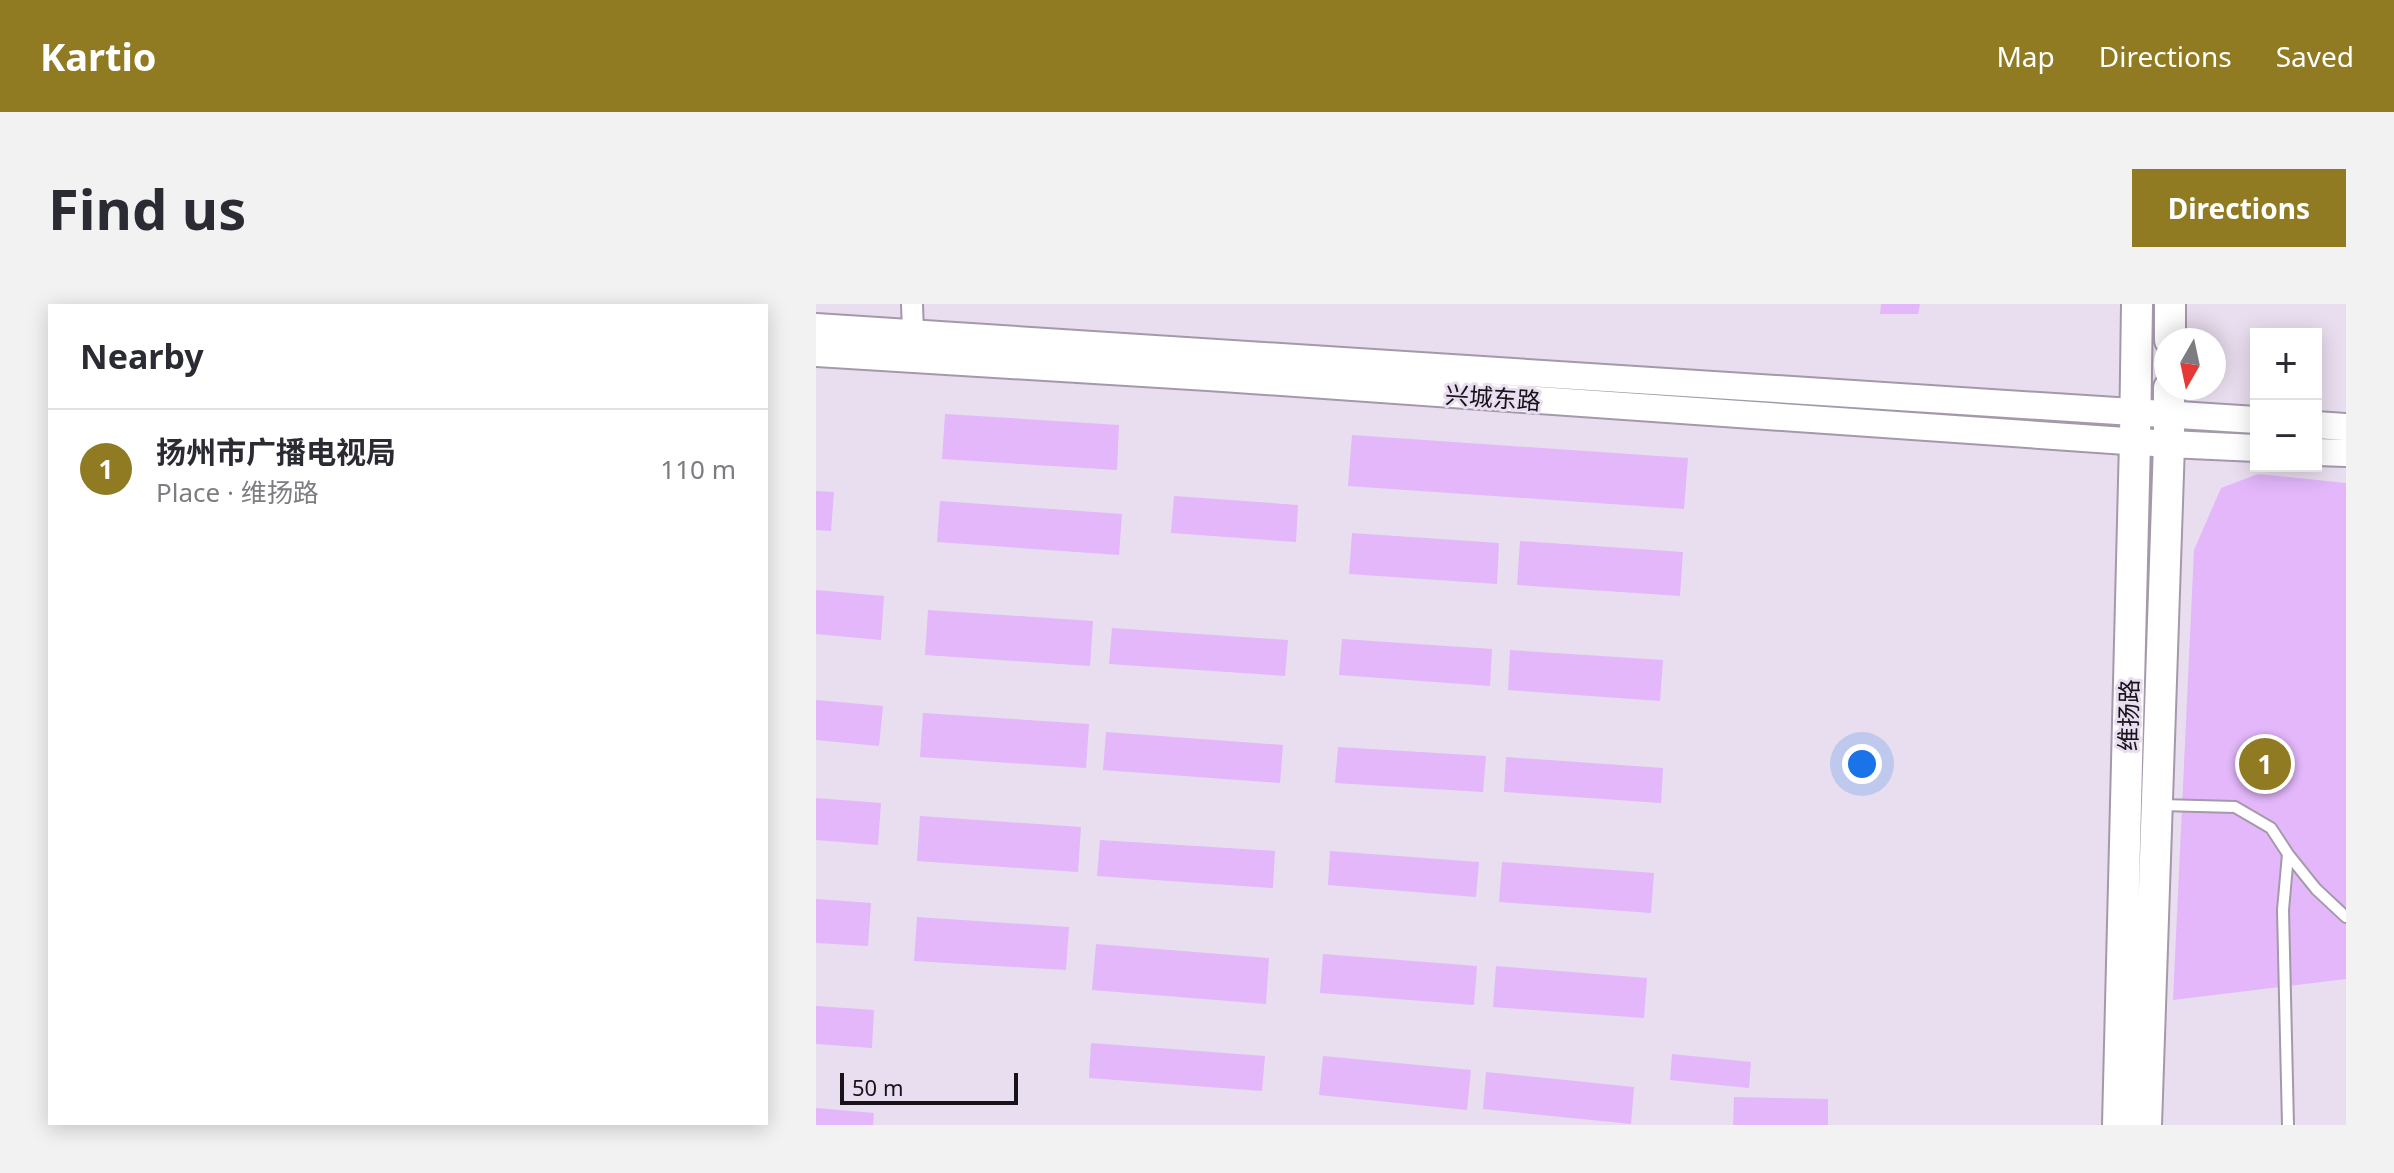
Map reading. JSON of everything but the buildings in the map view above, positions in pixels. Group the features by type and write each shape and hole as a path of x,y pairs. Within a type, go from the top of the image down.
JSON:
{"main road":[{"name":"维扬路","path":"2118,1125 2137,304"},
{"path":"2170,304 2170,328"},
{"name":"维扬路","path":"2146,1125 2169,400"}],"street":[{"path":"912,304 913,334"},
{"name":"兴城东路","path":"816,327 2135,411 2169,400 2250,419"},
{"name":"兴城东路","path":"816,353 2250,448"},
{"path":"2322,425 2346,427"},
{"path":"2322,452 2346,453"}],"lane":[{"path":"2157,805 2235,807 2271,828 2316,889 2346,917"},
{"path":"2288,854 2283,910 2288,1125"}],"place":[{"name":"扬州市广播电视局","path":"2265,764"}]}
